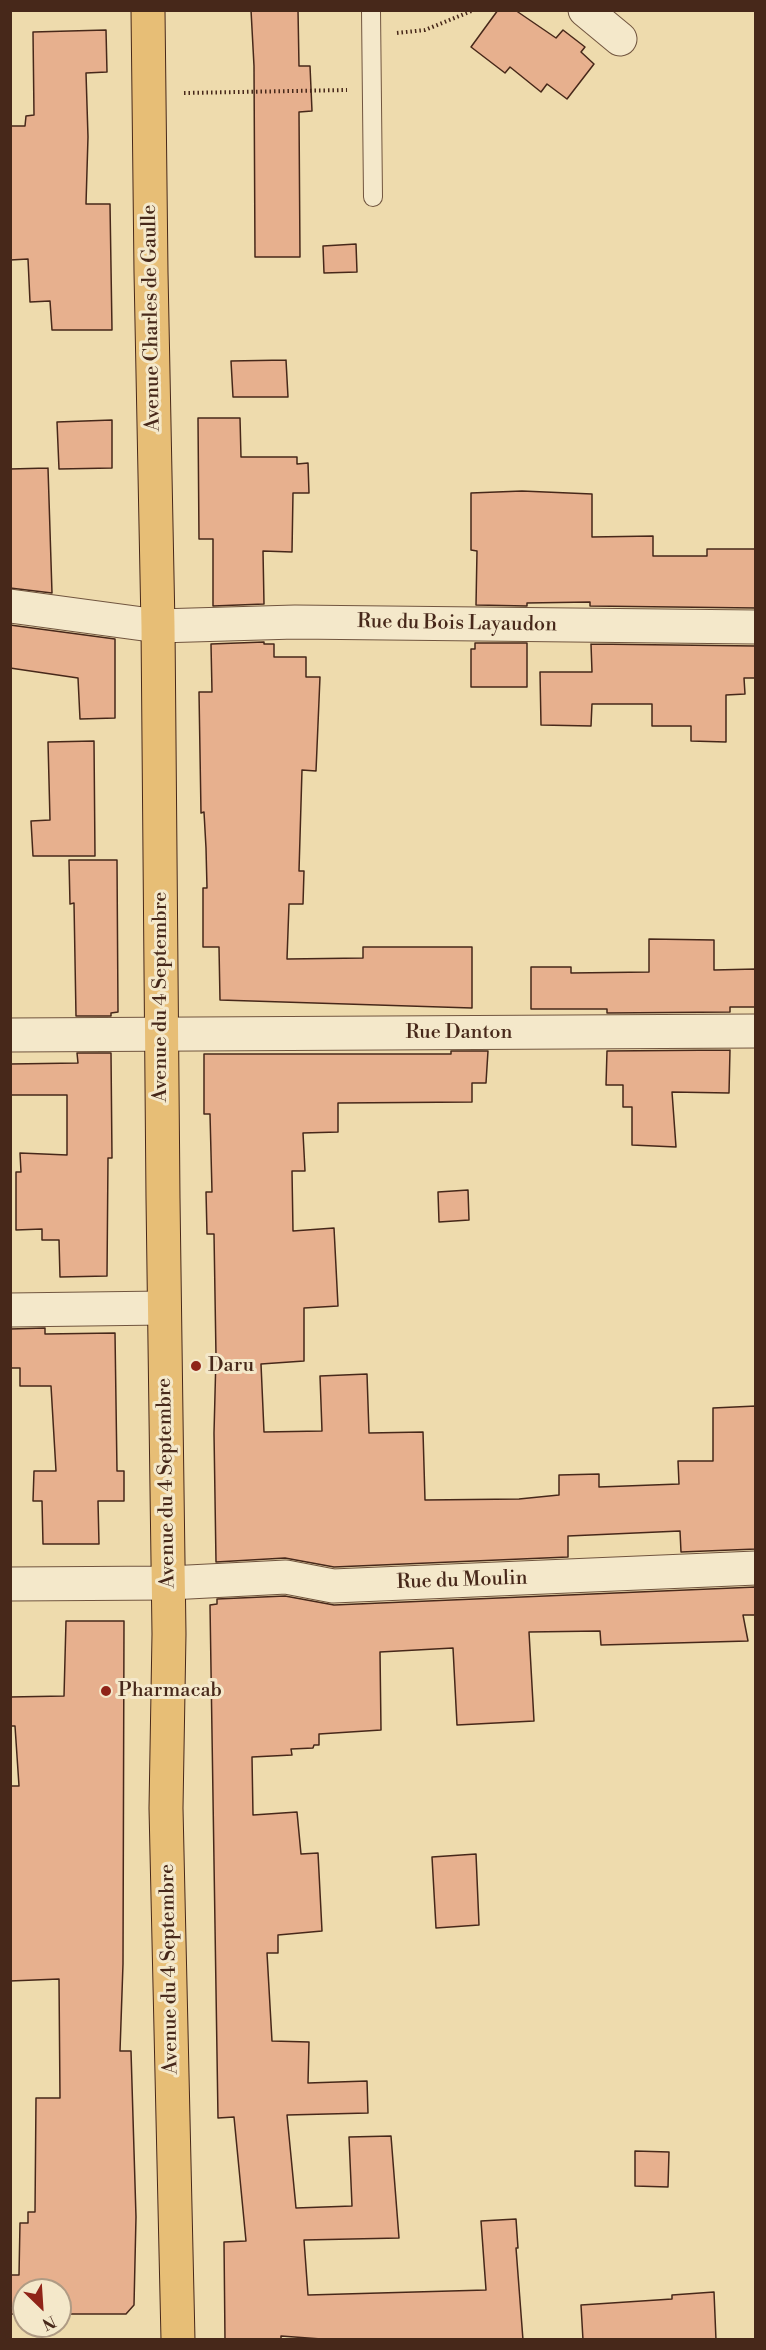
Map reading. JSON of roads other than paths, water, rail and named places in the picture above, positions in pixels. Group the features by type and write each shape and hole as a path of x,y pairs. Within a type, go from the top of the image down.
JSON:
{"main road":[{"name":"Avenue Charles de Gaulle","path":"148,10 158,626"},
{"name":"Avenue du 4 Septembre","path":"158,626 164,1308 169,1583 166,1808 178,2340"}],"street":[{"path":"585,10 620,39"},
{"name":"Rue du Bois Layaudon","path":"10,606 158,626 295,622 756,627"},
{"name":"Rue Danton","path":"10,1035 756,1031"},
{"path":"10,1310 164,1308"},
{"name":"Rue du Moulin","path":"10,1584 169,1583 286,1577 333,1586 756,1568"}],"lane":[{"path":"371,10 373,197"}],"place":[{"name":"Daru","path":"196,1366"},
{"name":"Pharmacab","path":"106,1691"}]}
